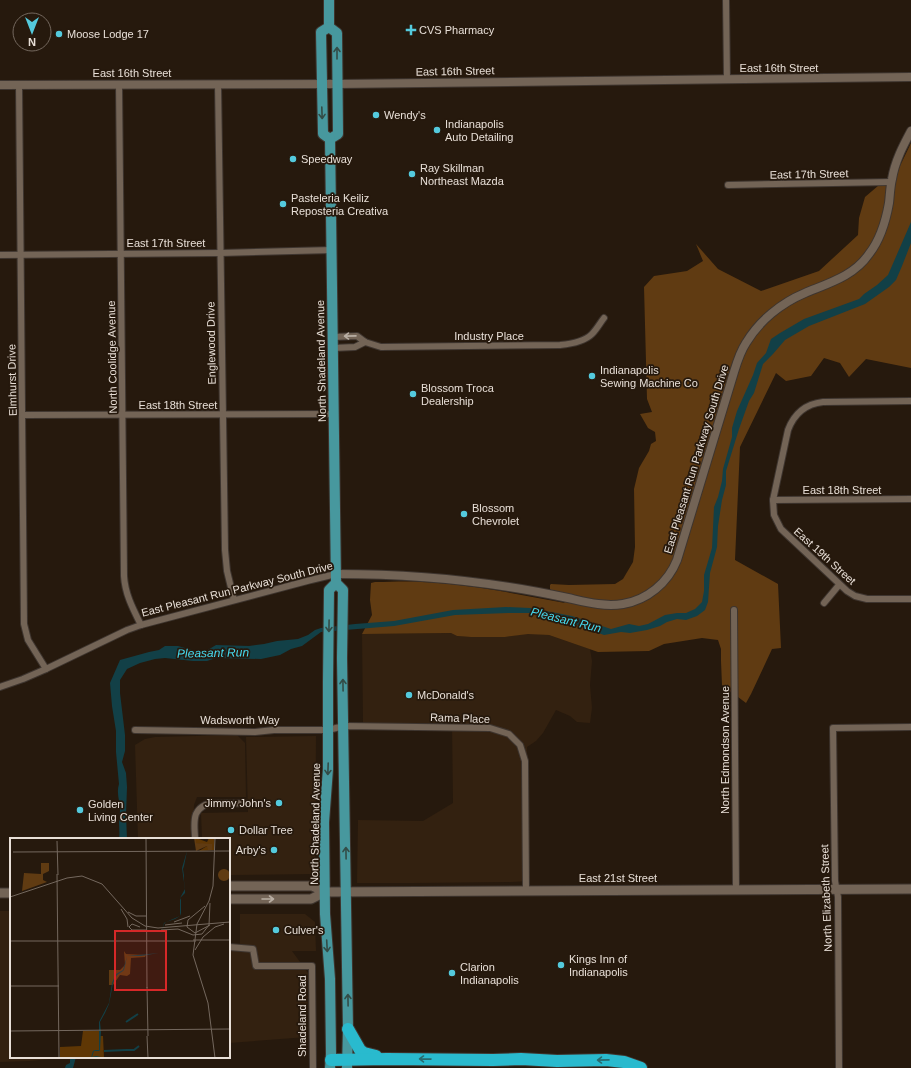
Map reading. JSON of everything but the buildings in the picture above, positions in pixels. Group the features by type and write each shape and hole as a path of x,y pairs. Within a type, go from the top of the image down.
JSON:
{"highway":[{"path":"348,1029 360,1050 364,1053 387,1059"},
{"path":"330,1064 347,1064 387,1059 521,1059 557,1061 609,1060 624,1062 641,1068"}],"main road":[{"name":"North Shadeland Avenue","path":"329,0 329,26 337,33 338,84 338,134 330,139"},
{"name":"North Shadeland Avenue","path":"329,26 321,32 323,134 330,139"},
{"name":"North Shadeland Avenue","path":"330,139 336,579 343,590 348,1029 347,1064"},
{"name":"North Shadeland Avenue","path":"330,1064 330,979 325,914 324,822 328,769 329,590 336,579"},
{"name":"East 21st Street","path":"230,886 312,886 325,892"},
{"name":"East 21st Street","path":"230,899 311,898 325,892 911,888"}],"street":[{"path":"726,0 727,79"},
{"name":"East 16th Street","path":"0,84 338,84 911,77"},
{"name":"Elmhurst Drive","path":"18,84 23,415 24,624 28,640 46,669"},
{"name":"North Coolidge Avenue","path":"119,84 124,579 129,600 141,625"},
{"name":"Englewood Drive","path":"218,84 225,555 226,571 234,600"},
{"name":"East Pleasant Run Parkway South Drive","path":"0,687 46,669 127,630 141,625 320,578 336,579 379,575 457,580 508,586 609,605 623,604 634,601 654,591 666,578 677,560 734,372 746,343 761,322 780,307 804,293 848,274 865,260 875,244 883,226 896,164 911,130"},
{"name":"East 17th Street","path":"728,185 891,182"},
{"name":"East 17th Street","path":"0,255 332,250"},
{"name":"Industry Place","path":"333,337 357,336 365,342 381,347 560,346 569,345 585,339 593,333 604,318"},
{"path":"333,348 355,347 365,342"},
{"path":"773,500 788,430 791,421 802,410 810,405 823,402 911,401"},
{"name":"East 18th Street","path":"23,415 334,414"},
{"name":"East 18th Street","path":"773,500 911,499"},
{"name":"East 19th Street","path":"773,500 774,515 781,529 847,591 864,599 911,599"},
{"path":"824,603 839,585"},
{"name":"North Edmondson Avenue","path":"734,610 736,890"},
{"name":"Wadsworth Way","path":"135,730 255,732 274,730 328,730 344,726"},
{"name":"Rama Place","path":"344,726 490,728 509,734 520,745 525,761 526,891"},
{"name":"North Elizabeth Street","path":"839,1068 838,897 836,889 833,728 911,727"},
{"path":"195,838 194,824 196,814 201,807 214,804 255,804"},
{"name":"Shadeland Road","path":"230,947 253,949 256,966 312,966 313,1068"}],"shaded area":[{"path":"911,143 911,368 866,359 849,377 840,363 824,358 811,376 786,381 776,373 740,447 735,560 778,584 781,648 772,649 746,703 722,685 721,649 718,640 702,638 664,644 649,651 598,652 549,635 528,634 505,637 471,637 457,636 451,633 362,634 372,615 370,600 371,583 375,582 440,583 493,590 565,603 550,589 551,584 615,584 623,579 633,562 635,547 634,489 639,468 649,451 651,444 656,441 655,432 648,428 640,414 652,412 647,399 644,287 654,276 687,271 703,261 696,244 718,269 761,291 819,271 858,235 859,218 865,197 899,168"},
{"path":"451,633 457,636 471,637 505,637 528,633 549,635 590,649 592,661 590,685 592,708 590,723 577,722 570,716 556,710 543,733 536,741 527,747 530,881 357,883 358,820 423,821 453,803 452,723 363,723 362,634"},
{"path":"237,735 245,743 246,797 197,797 194,805 193,838 138,838 135,745 145,739 155,737"},
{"path":"316,736 315,874 230,875 230,838 202,838 201,813 248,812 246,737"},
{"path":"0,911 10,911 10,1058 61,1058 0,1062"},
{"path":"240,914 305,914 315,922 316,951 292,951 308,973 307,1037 230,1043 230,951 240,950"}],"water":[{"name":"Pleasant Run","path":"911,222 911,243 896,280 889,287 865,304 809,326 785,340 763,364 754,393 749,401 739,429 726,471 726,485 718,526 717,547 710,573 708,602 705,610 697,616 686,620 677,619 647,630 604,635 561,619 530,613 455,615 394,626 321,632 302,646 291,649 280,655 261,659 216,658 207,661 193,661 165,658 140,663 127,669 120,680 125,735 125,751 122,762 126,773 127,787 127,838 119,838 120,810 116,731 110,683 120,660 159,650 165,646 178,646 199,652 206,651 216,645 249,646 298,639 321,628 394,621 453,610 506,607 530,608 572,616 611,629 629,624 639,626 648,624 665,615 686,613 695,609 702,602 704,575 712,548 714,507 722,481 723,469 732,437 732,428 737,411 757,363 766,353 771,339 804,319 859,299 888,275"},
{"path":"70,1058 76,1058 73,1068 65,1068 66,1065 70,1063"}],"place":[{"name":"CVS Pharmacy","path":"411,30"},
{"name":"Moose Lodge 17","path":"59,34"},
{"name":"Wendy's","path":"376,115"},
{"name":"Indianapolis Auto Detailing","path":"437,130"},
{"name":"Speedway","path":"293,159"},
{"name":"Ray Skillman Northeast Mazda","path":"412,174"},
{"name":"Pasteleria Keiliz Reposteria Creativa","path":"283,204"},
{"name":"Indianapolis Sewing Machine Co","path":"592,376"},
{"name":"Blossom Troca Dealership","path":"413,394"},
{"name":"Blossom Chevrolet","path":"464,514"},
{"name":"McDonald's","path":"409,695"},
{"name":"Jimmy John's","path":"279,803"},
{"name":"Golden Living Center","path":"80,810"},
{"name":"Dollar Tree","path":"231,830"},
{"name":"Arby's","path":"274,850"},
{"name":"Culver's","path":"276,930"},
{"name":"Kings Inn of Indianapolis","path":"561,965"},
{"name":"Clarion Indianapolis","path":"452,973"}]}
